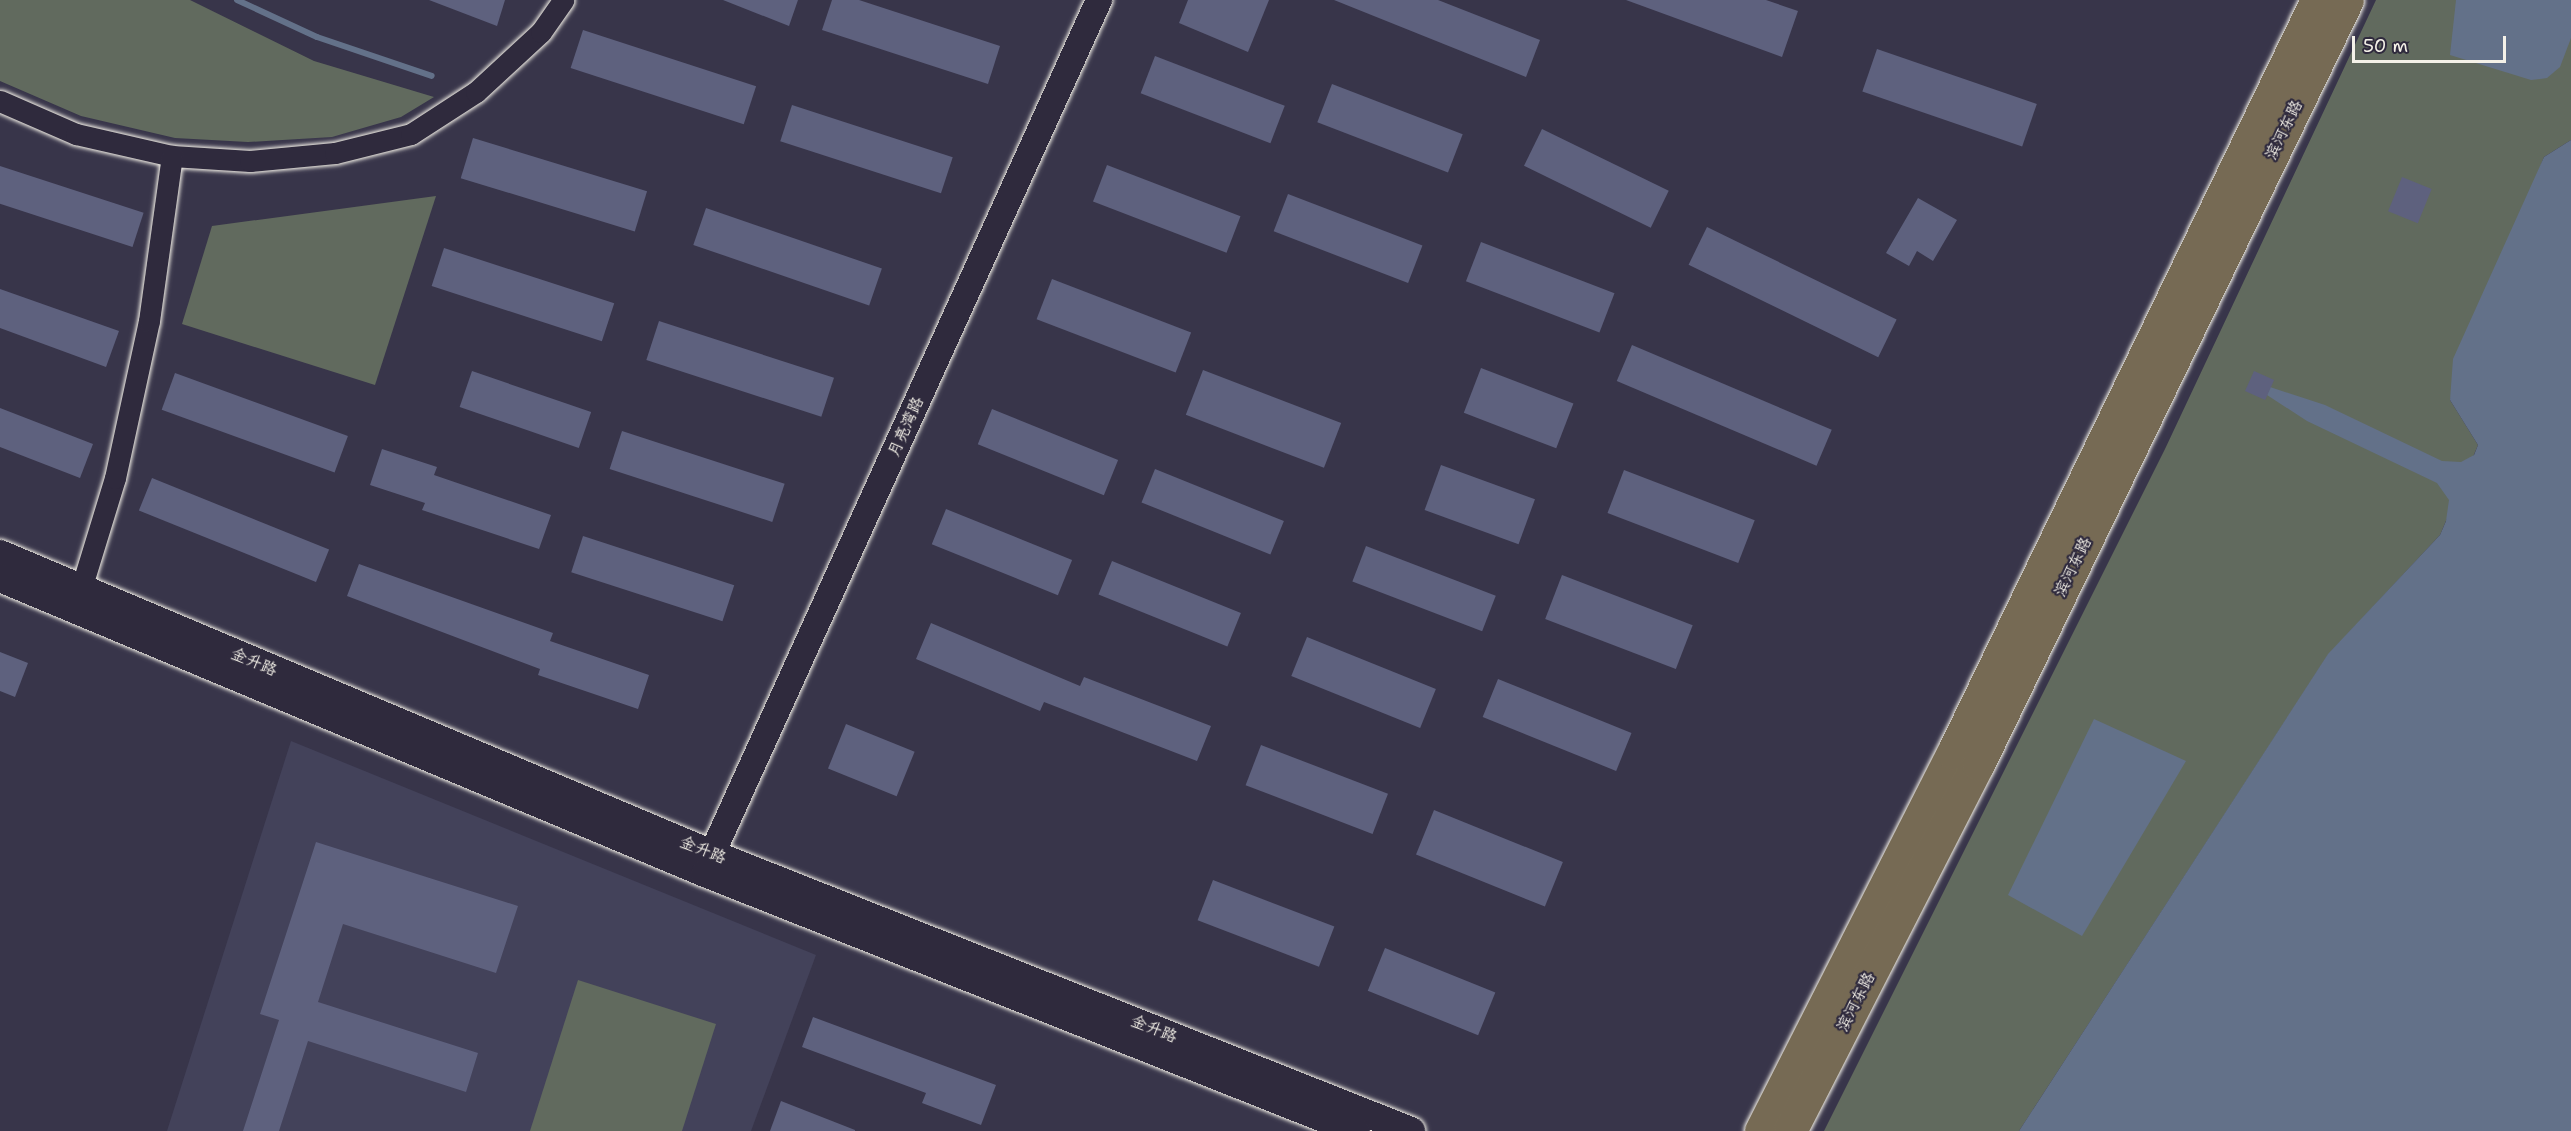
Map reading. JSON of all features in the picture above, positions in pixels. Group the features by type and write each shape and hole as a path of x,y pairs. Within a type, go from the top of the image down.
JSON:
{"main road":[{"name":"滨河东路","path":"1761,1131 1953,753 2317,0"},
{"name":"滨河东路","path":"1790,1131 1983,754 2347,0"},
{"name":"金升路","path":"0,554 712,854 1411,1131"},
{"name":"金升路","path":"0,578 705,873 1356,1131"}],"street":[{"path":"0,100 76,134 172,156 250,161 335,153 411,134 476,92 542,32 563,0"},
{"name":"月亮湾路","path":"712,854 1100,0"},
{"path":"81,589 115,478 149,321 172,156"}],"shaded area":[{"path":"2456,0 2571,0 2571,38 2560,67 2547,78 2531,80 2450,55"},
{"path":"2571,140 2571,1131 2019,1131 2328,654 2440,535 2446,521 2449,500 2437,483 2307,421 2267,395 2270,387 2325,405 2442,461 2461,462 2474,455 2478,445 2450,400 2453,359 2544,157"},
{"path":"2094,719 2186,761 2082,936 2008,895"},
{"path":"291,741 816,955 751,1131 167,1131"}],"green space":[{"path":"0,0 190,0 314,61 434,97 401,117 332,137 248,142 175,138 81,116 0,81"},
{"path":"2376,0 2571,0 2571,140 2544,157 2450,400 2478,445 2440,535 2328,655 2019,1131 1824,1131 2165,449"},
{"path":"436,196 375,385 182,324 212,226"},
{"path":"578,980 716,1024 682,1131 530,1131"}],"building":[{"path":"429,0 505,0 497,26"},
{"path":"723,0 798,0 789,26"},
{"path":"832,0 859,0 1000,46 988,84 822,30"},
{"path":"1188,0 1269,0 1248,52 1179,23"},
{"path":"1334,0 1438,0 1540,40 1526,77"},
{"path":"1626,0 1766,0 1798,11 1782,57"},
{"path":"583,30 756,86 744,124 571,68"},
{"path":"1877,49 2037,104 2022,147 1862,92"},
{"path":"1155,56 1285,106 1270,143 1141,93"},
{"path":"1332,84 1463,134 1448,172 1317,122"},
{"path":"792,105 953,157 941,193 780,141"},
{"path":"1542,129 1669,191 1651,228 1524,166"},
{"path":"473,138 647,191 635,231 461,178"},
{"path":"1107,165 1241,216 1227,253 1093,201"},
{"path":"0,166 144,213 132,247 0,204"},
{"path":"2402,177 2432,189 2418,223 2388,211"},
{"path":"1288,194 1422,246 1408,283 1274,231"},
{"path":"1918,198 1957,220 1933,261 1917,251 1909,266 1886,253"},
{"path":"706,208 882,269 869,305 693,245"},
{"path":"1707,227 1897,319 1878,357 1689,265"},
{"path":"1481,242 1615,293 1599,332 1466,281"},
{"path":"444,248 614,303 602,341 432,286"},
{"path":"1052,279 1191,332 1176,373 1037,319"},
{"path":"0,289 119,331 106,367 0,328"},
{"path":"659,321 834,378 821,417 646,360"},
{"path":"1632,345 1832,430 1817,466 1617,381"},
{"path":"1481,368 1573,403 1556,448 1464,413"},
{"path":"1203,370 1341,423 1324,468 1186,415"},
{"path":"472,371 591,412 579,448 460,407"},
{"path":"2254,371 2274,380 2265,400 2245,391"},
{"path":"175,373 348,436 335,473 162,410"},
{"path":"0,408 93,444 80,478 0,447"},
{"path":"992,409 1118,460 1104,495 978,444"},
{"path":"622,431 785,484 772,522 610,469"},
{"path":"382,449 437,467 434,475 551,515 539,549 422,510 425,503 370,485"},
{"path":"1441,465 1535,499 1519,544 1425,510"},
{"path":"1155,469 1284,521 1270,554 1142,502"},
{"path":"1624,470 1755,520 1738,563 1608,513"},
{"path":"152,478 329,550 316,582 139,510"},
{"path":"946,509 1072,560 1058,595 932,544"},
{"path":"583,536 734,585 722,621 571,572"},
{"path":"1366,546 1496,596 1482,631 1352,581"},
{"path":"1112,561 1241,613 1227,646 1099,594"},
{"path":"359,564 553,633 550,641 649,675 638,709 538,675 540,669 347,596"},
{"path":"1562,575 1693,625 1676,669 1545,619"},
{"path":"931,623 1080,686 1084,677 1211,726 1197,761 1044,702 1040,711 916,659"},
{"path":"1307,637 1436,689 1420,728 1291,676"},
{"path":"0,652 28,663 15,697 0,691"},
{"path":"1498,679 1632,733 1616,771 1483,717"},
{"path":"846,724 915,752 897,796 828,769"},
{"path":"1261,745 1388,794 1373,834 1246,785"},
{"path":"1434,810 1563,862 1545,907 1416,855"},
{"path":"316,842 518,906 496,973 343,924 318,1002 478,1053 466,1092 308,1041 279,1131 243,1131 279,1020 260,1014"},
{"path":"1213,880 1334,927 1319,967 1198,920"},
{"path":"1385,948 1495,993 1478,1035 1368,991"},
{"path":"813,1017 996,1085 981,1125 922,1103 926,1093 802,1047"},
{"path":"781,1101 855,1130 855,1131 770,1131"}],"waterway":[{"path":"237,0 317,37 432,76"}]}
